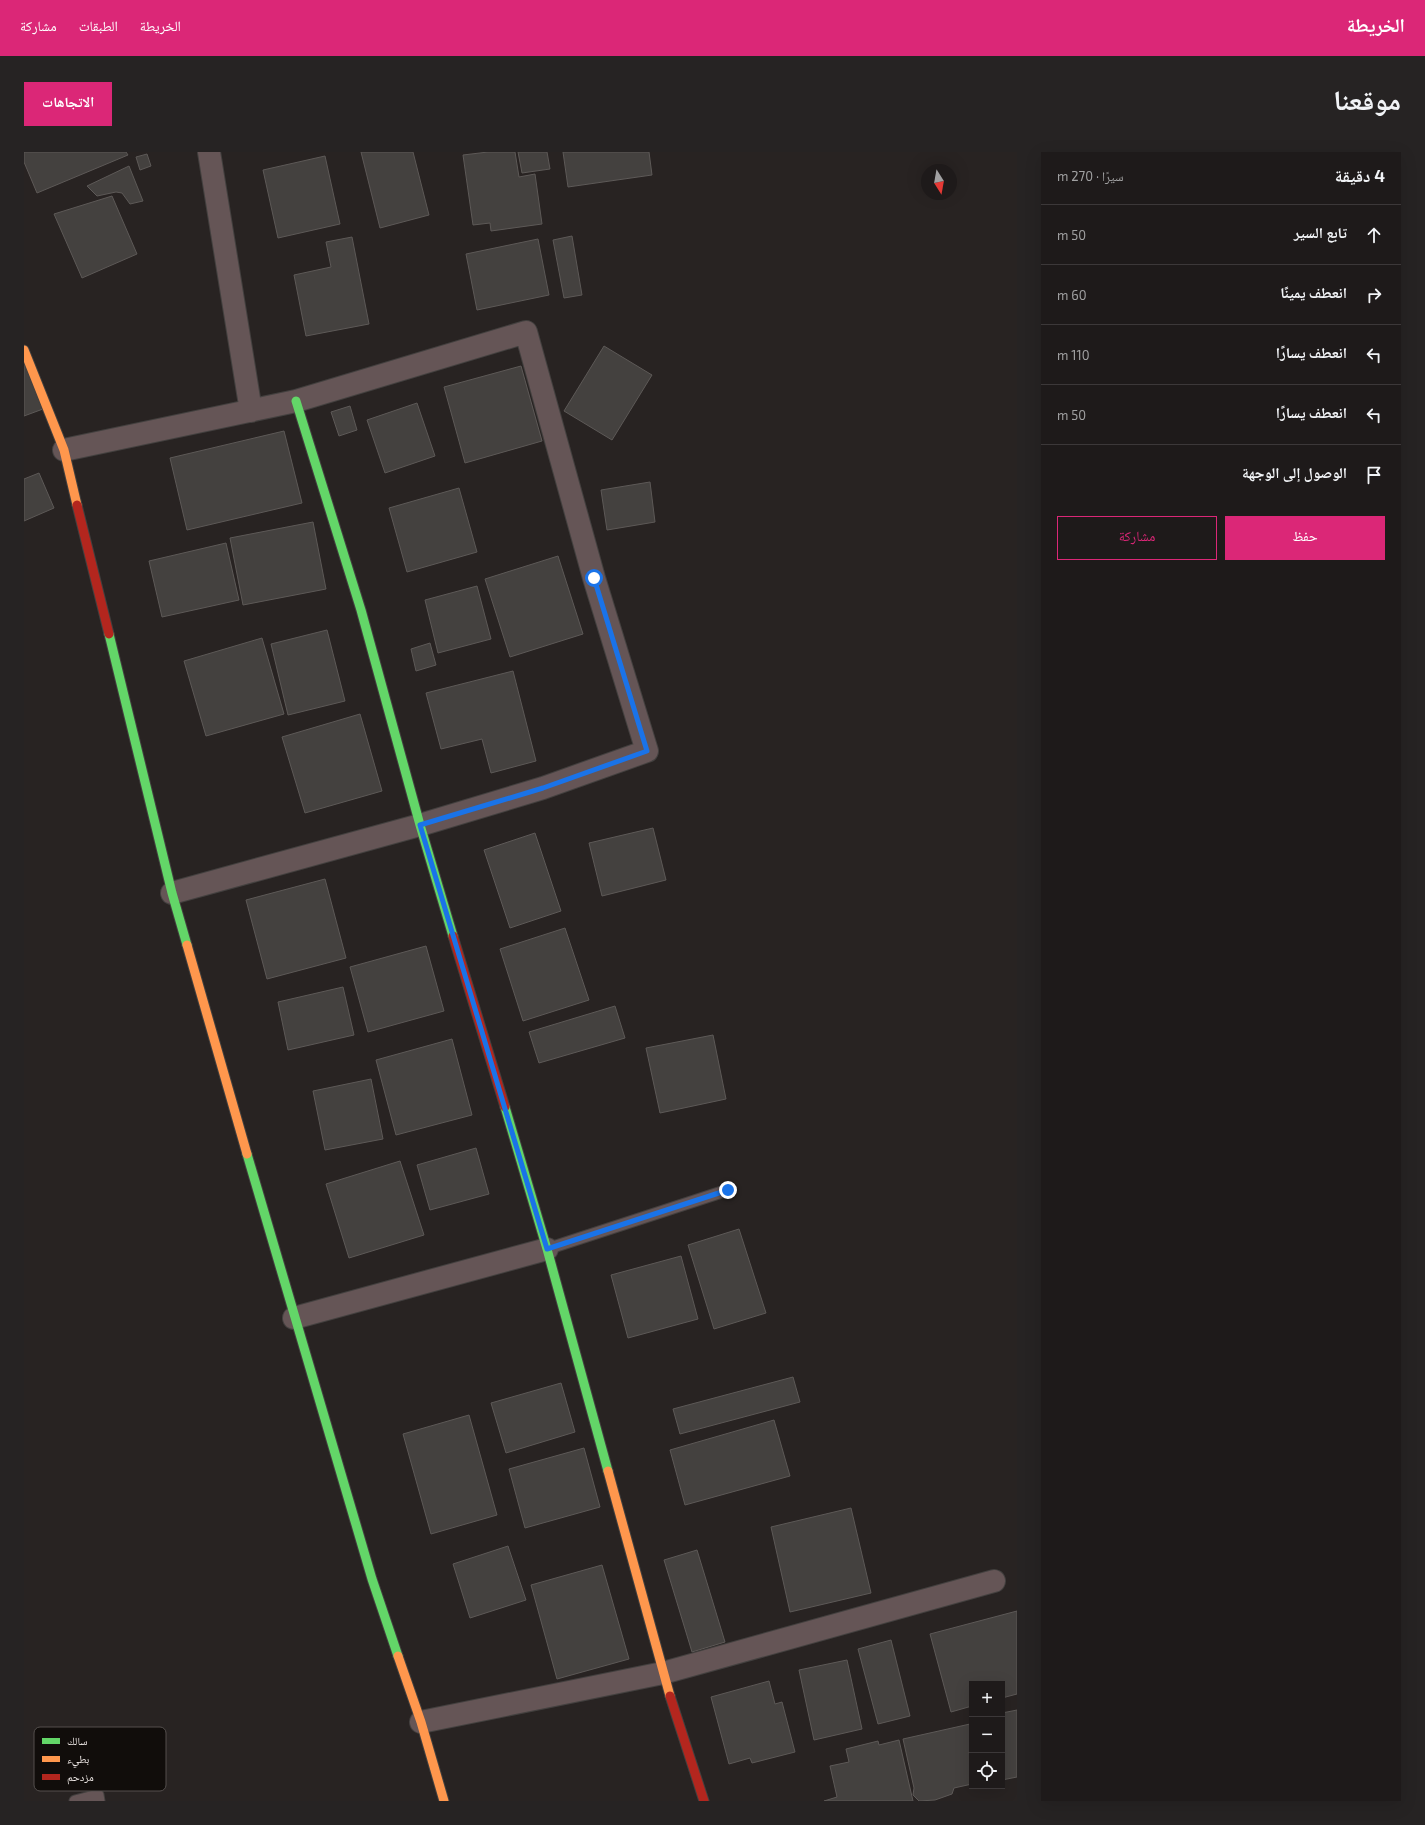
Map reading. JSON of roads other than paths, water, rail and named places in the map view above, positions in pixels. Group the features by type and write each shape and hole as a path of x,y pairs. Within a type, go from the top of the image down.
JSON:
{"street":[{"path":"209,152 251,411"},
{"path":"64,450 296,401 526,332 594,578 647,751 543,788 420,825 172,893"},
{"path":"24,350 64,450 172,893 294,1318 372,1579 421,1722 444,1801"},
{"path":"296,401 361,610 420,825 547,1249 663,1673 704,1801"},
{"path":"294,1318 547,1249"},
{"path":"421,1722 663,1673 994,1581"}],"lane":[{"path":"547,1249 728,1190"},
{"path":"75,1801 98,1795 99,1801"}]}
